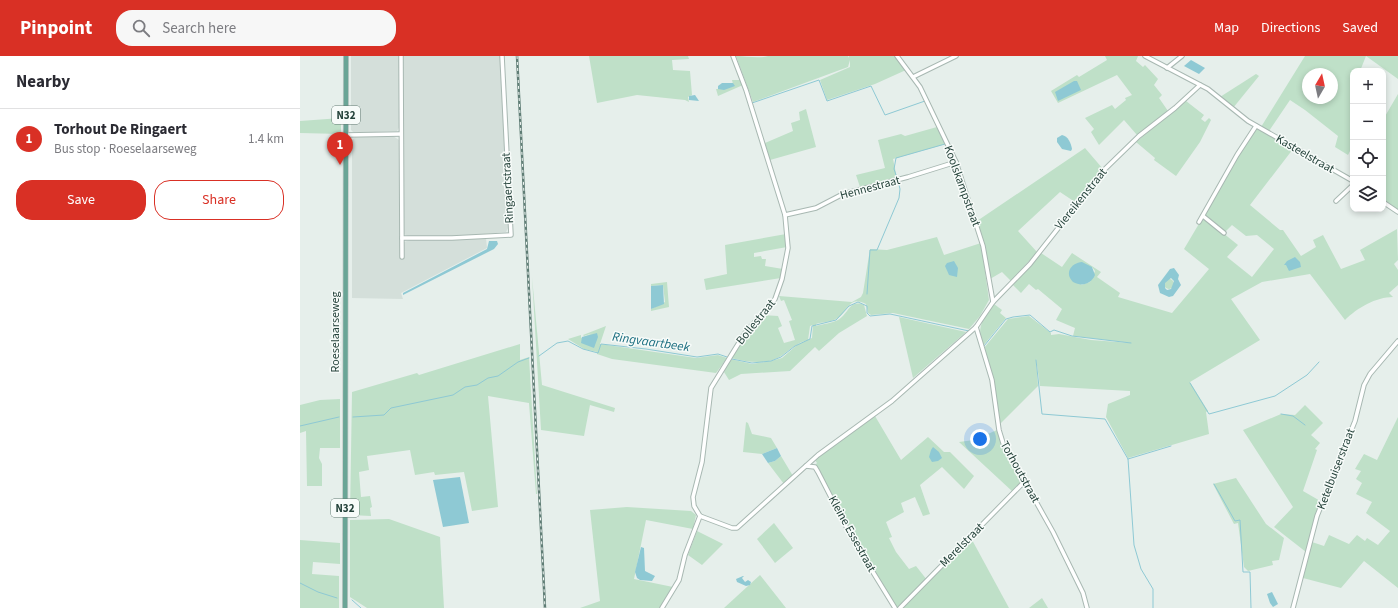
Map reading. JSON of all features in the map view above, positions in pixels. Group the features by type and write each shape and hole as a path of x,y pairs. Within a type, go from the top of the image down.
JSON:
{"main road":[{"name":"Roeselaarseweg","path":"345,608 346,56"}],"street":[{"path":"401,56 402,257"},
{"name":"Ringaertstraat","path":"402,238 452,238 511,235 502,56"},
{"name":"Bollestraat","path":"700,516 694,506 694,497 702,462 710,393 734,349 756,318 775,299 788,248 785,215 746,90 733,56"},
{"name":"Koolskampstraat","path":"897,56 920,87 956,162 983,246 993,302"},
{"path":"913,77 956,56"},
{"name":"Kasteelstraat","path":"1145,56 1200,85 1256,126 1350,179"},
{"path":"1167,68 1182,56"},
{"name":"Viereikenstraat","path":"700,516 732,528 737,528 837,440 892,401 976,327 993,302 1030,264 1104,170 1139,136 1175,108 1200,85"},
{"path":"1199,222 1234,160 1256,126"},
{"path":"346,134 401,134"},
{"name":"Hennestraat","path":"785,215 816,208 843,194 908,177 956,162"},
{"path":"1336,201 1350,188"},
{"path":"1386,204 1398,212"},
{"path":"1203,216 1224,233"},
{"name":"Torhoutstraat","path":"976,327 992,380 1000,435 1006,449 1079,584 1088,608"},
{"name":"Ketelbuiserstraat","path":"1293,608 1317,516 1354,421 1364,385 1370,374 1398,340"},
{"name":"Kleine Essestraat","path":"806,466 815,467 852,538 895,608"},
{"name":"Merelstraat","path":"900,608 1025,482"},
{"path":"662,608 679,580 685,555 700,516"}],"shaded area":[{"path":"351,56 399,56 400,126 397,131 354,133 351,130"},
{"path":"403,56 500,56 509,226 506,232 452,237 410,237 404,234"},
{"path":"393,136 399,140 400,143 400,258 403,258 404,242 410,240 486,238 487,248 401,293 403,299 352,298 352,140 355,137"}],"green space":[{"path":"589,56 688,56 689,59 672,60 673,70 690,71 692,95 688,97 689,102 685,100 637,95 597,103"},
{"path":"736,56 848,56 848,58 849,56 896,56 906,70 875,84 827,100 820,80 850,67 850,60 848,67 753,102"},
{"path":"1105,56 1138,56 1136,61 1143,67 1145,65 1158,79 1154,85 1162,95 1159,98 1168,111 1137,135 1124,120 1099,145 1091,132 1094,129 1085,118 1112,105 1115,109 1126,100 1125,98 1132,95 1117,75 1058,103 1051,91 1077,75 1079,77 1107,60"},
{"path":"1305,56 1366,56 1361,68 1350,68 1350,151 1348,155 1335,147 1338,136 1290,100 1269,131 1261,127"},
{"path":"1366,56 1398,56 1398,79 1386,70 1386,68 1383,68"},
{"path":"1256,74 1259,76 1233,108 1220,97"},
{"path":"732,80 741,80 743,85 718,96 716,89 722,89 733,84"},
{"path":"1398,94 1398,211 1386,203 1386,115"},
{"path":"1186,101 1204,115 1201,119 1205,122 1209,118 1211,120 1200,142 1176,176 1154,160 1155,158 1136,142"},
{"path":"806,109 816,147 770,160 765,143 793,131 791,123 800,120 799,112"},
{"path":"341,118 341,134 300,133 300,121"},
{"path":"937,127 946,144 893,159 897,178 860,187 856,175 885,168 878,140 901,134 905,136"},
{"path":"1256,129 1259,129 1293,149 1250,205 1280,230 1283,230 1301,256 1316,247 1313,240 1323,235 1341,269 1365,260 1360,250 1397,229 1398,260 1394,264 1398,270 1398,285 1389,293 1393,297 1387,297 1367,304 1355,311 1345,320 1310,274 1262,282 1231,299 1260,340 1190,382 1208,411 1206,412 1209,434 1128,458 1106,417 1108,404 1130,395 1130,391 1040,386 1036,358 1038,386 1000,424 994,380 984,348 1008,319 1029,316 1051,333 1051,335 1059,334 1091,340 1131,343 1073,336 1075,328 1056,320 1062,309 1038,289 1036,290 1029,284 1021,293 1013,285 1041,253 1062,267 1072,253 1101,272 1097,277 1120,293 1118,297 1172,313 1209,269 1184,249 1203,217 1238,245 1227,257 1252,277 1274,249 1257,235 1246,236 1232,225 1225,232 1205,216 1236,157","holes":["1092,267 1095,271 1090,282 1081,285"]},
{"path":"1085,148 1103,169 1075,202 1060,192 1018,231 1037,252 1011,281 1002,272 990,279 986,253 977,221"},
{"path":"786,234 787,247 754,253 754,257 761,256 762,259 766,259 765,266 783,269 781,278 706,290 704,279 727,274 725,245"},
{"path":"937,237 944,255 981,243 989,300 980,316 969,329 893,313 871,315 868,313 866,304 856,301 853,302 838,318 816,324 816,326 838,320 855,304 864,305 867,316 839,333 819,351 815,347 790,371 741,374 729,380 724,372 730,359 752,364 765,362 751,362 731,358 744,337 762,315 778,316 782,326 778,328 784,343 795,340 789,321 792,320 784,300 781,301 779,296 852,302 861,297 863,293 870,249 887,250","holes":["813,325 812,338 808,340 810,326","807,340 797,345 782,358 765,362 778,358 798,344"]},
{"path":"532,277 542,385 615,408 614,412 590,405 584,436 541,430"},
{"path":"1167,279 1171,279 1173,280 1173,288 1167,289 1164,286 1164,282"},
{"path":"667,282 669,307 651,311 651,309 665,302 663,285 651,286 651,284"},
{"path":"994,304 1002,310 1000,313 1006,318 983,346 980,333 982,324"},
{"path":"899,317 966,332 913,378"},
{"path":"606,326 600,344 696,358 718,355 727,358 716,373 612,359 597,354 597,352 584,349 568,339 581,335 581,338 593,333 583,335"},
{"path":"520,344 520,360 529,357 537,494 529,403 488,396 498,507 472,511 464,472 435,475 434,472 415,475 410,450 367,456 369,470 359,472 361,497 370,496 372,507 370,508 371,516 350,515 352,392 417,373 419,375"},
{"path":"340,399 340,448 320,448 319,458 322,464 322,486 307,486 306,431 300,433 300,405 320,400"},
{"path":"1305,405 1323,423 1311,435 1320,443 1315,449 1317,450 1303,491 1322,502 1306,552 1274,527 1293,507 1243,430 1281,414 1295,415"},
{"path":"875,416 901,460 928,437 944,452 950,452 974,476 964,489 942,467 920,485 930,514 923,516 915,497 901,503 904,512 886,522 892,537 889,538 896,552 909,569 916,566 927,580 897,608 854,540 815,465 817,463 815,460"},
{"path":"1398,417 1398,588 1364,561 1341,588 1303,578 1312,542 1324,546 1329,535 1349,544 1357,535 1365,541 1367,538 1378,545 1390,531 1366,513 1372,502 1356,494 1362,483 1356,479 1361,471 1355,469 1364,454 1377,460"},
{"path":"746,422 748,423 752,434 771,438 777,448 762,454 743,452"},
{"path":"997,430 1004,449 1022,478 1022,482 1013,492 959,442 974,440"},
{"path":"781,456 793,476 784,484 768,463 775,461"},
{"path":"1236,478 1266,524 1284,538 1279,560 1272,561 1273,565 1248,571 1244,567 1238,523 1234,524 1213,484"},
{"path":"627,507 691,511 696,515 693,529 646,520 634,579 673,587 660,608 580,608 600,601 590,510"},
{"path":"389,519 440,537 444,608 367,608 350,597 350,520"},
{"path":"774,523 793,548 775,563 757,539"},
{"path":"697,531 723,544 702,565 688,555"},
{"path":"971,538 1009,608 902,608"},
{"path":"300,540 340,543 340,564 313,562 312,574 339,576 339,608 300,608"},
{"path":"760,575 786,608 724,608"},
{"path":"1042,598 1048,608 1029,608"}],"water":[{"path":"1191,60 1205,68 1199,74 1184,66"},
{"path":"1074,81 1077,81 1081,90 1058,101 1055,92"},
{"path":"722,83 733,83 735,86 724,90 718,89 718,86"},
{"path":"695,95 699,101 689,100 689,96"},
{"path":"1062,135 1069,140 1072,149 1071,151 1062,149 1057,142 1057,138"},
{"path":"489,241 497,241 498,244 494,249 403,295 403,293 487,249"},
{"path":"1295,257 1300,262 1301,267 1289,271 1286,265 1284,265 1287,261"},
{"path":"954,261 958,268 957,277 949,275 945,266 947,263"},
{"path":"1082,262 1092,267 1095,275 1091,281 1086,284 1076,284 1070,279 1069,272 1072,266"},
{"path":"1174,268 1179,275 1178,279 1181,285 1173,296 1169,297 1160,293 1158,285 1170,269","holes":["1171,278 1174,281 1171,289 1167,290 1165,288 1165,283"]},
{"path":"663,285 664,304 651,309 651,286"},
{"path":"597,333 598,337 594,348 581,343 582,337"},
{"path":"933,447 939,452 942,458 938,461 932,462 929,457"},
{"path":"777,448 781,456 775,461 768,463 762,454"},
{"path":"460,477 469,523 443,527 433,480"},
{"path":"641,547 644,548 645,571 655,576 652,581 640,580 637,578 635,572"},
{"path":"743,576 742,578 745,582 748,580 751,582 750,585 746,586 737,582 736,579"},
{"path":"1272,592 1278,604 1273,607 1267,594"}],"waterway":[{"path":"752,103 819,80 827,101 871,86 885,115 925,101"},
{"path":"897,178 894,169 896,158 945,144 935,122"},
{"path":"867,294 870,250 877,250 899,198 900,189 898,181"},
{"name":"Ringvaartbeek","path":"732,359 752,363 771,361 781,357 795,346 810,339 812,326 836,320 849,306 858,302 867,306 867,313 870,316 890,314 969,331"},
{"path":"984,346 1006,319 1030,315 1050,332 1054,330 1072,336 1131,343"},
{"name":"Ringvaartbeek","path":"539,356 557,343 568,341 583,349 598,353 601,344 697,357 718,354 727,357"},
{"path":"353,417 384,415 391,408 453,395 465,387 477,385 488,378 498,376 518,362 529,358"},
{"path":"1036,360 1042,414 1105,419 1128,459 1134,545 1141,569 1153,589 1153,608"},
{"path":"1190,383 1209,414 1275,396 1307,375 1319,362"},
{"path":"1281,414 1293,416 1305,425"},
{"path":"300,426 339,417"},
{"path":"1128,459 1171,446"},
{"path":"1214,484 1235,521 1240,520 1243,572 1250,572 1251,608"},
{"path":"300,583 318,592 337,598"},
{"path":"352,600 361,608"}],"railway":[{"path":"517,56 545,608"}],"place":[{"name":"Torhout De Ringaert","path":"340,165"}]}
